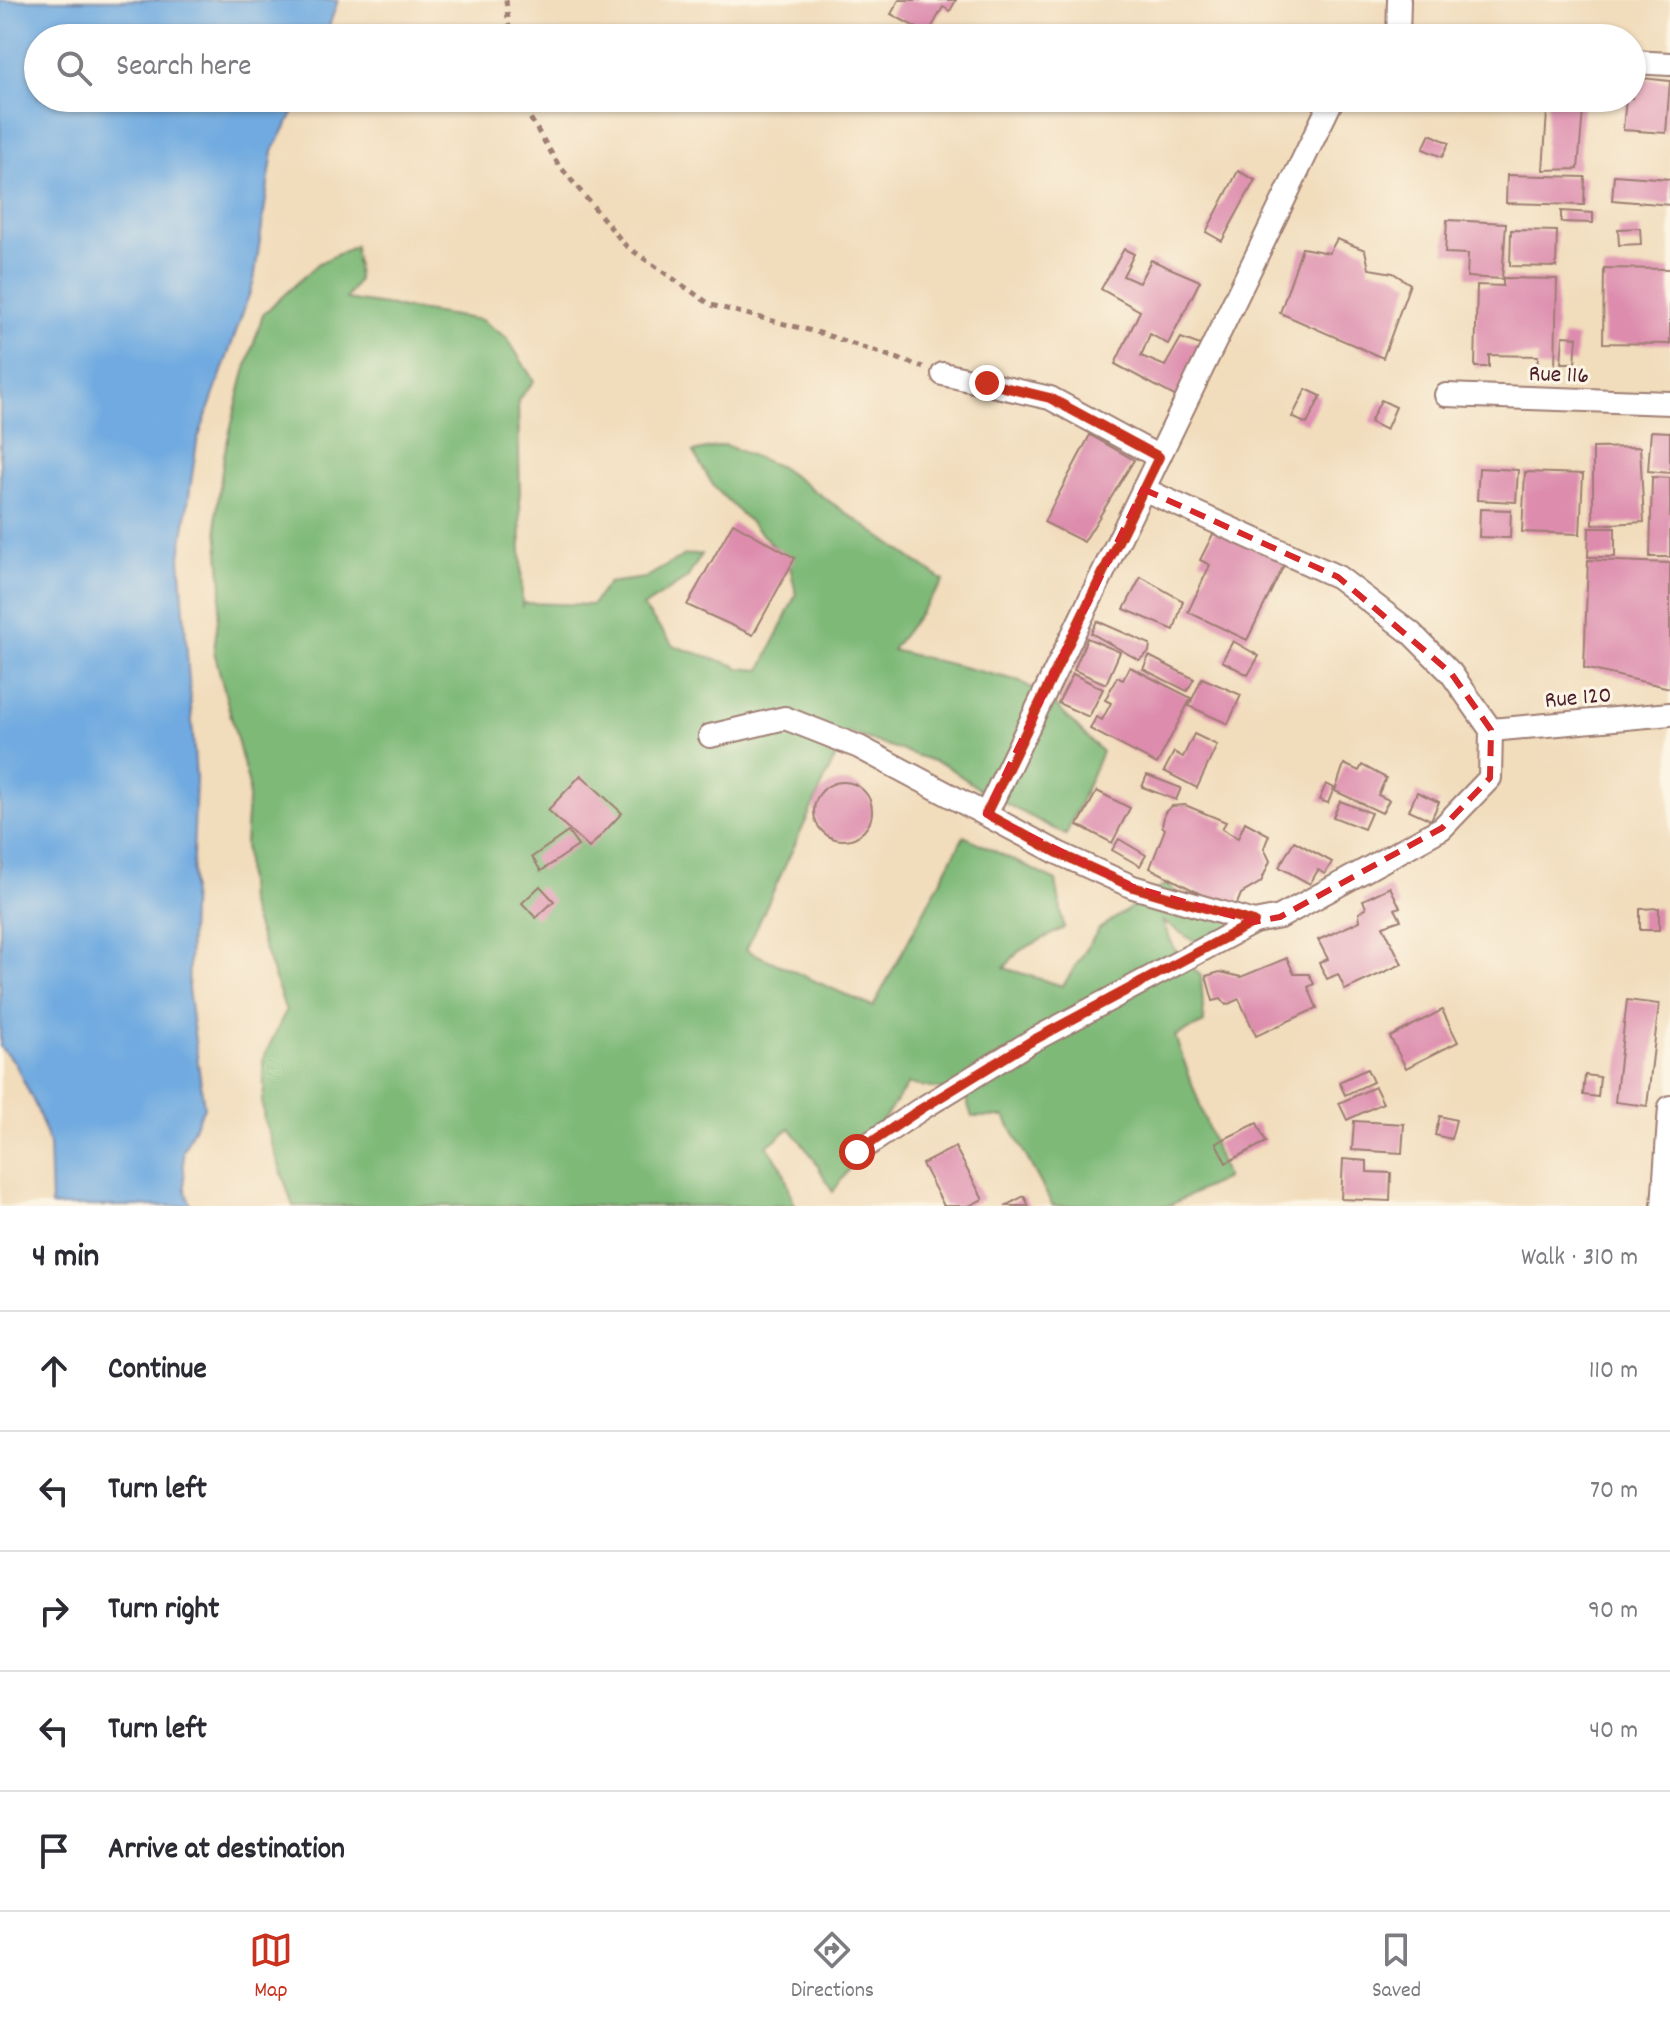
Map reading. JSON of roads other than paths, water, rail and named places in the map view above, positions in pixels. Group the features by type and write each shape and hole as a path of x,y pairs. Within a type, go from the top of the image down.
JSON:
{"street":[{"path":"1398,24 1399,0"},
{"path":"1646,63 1670,64"},
{"path":"986,814 1326,112"},
{"path":"943,374 1050,398 1159,457"},
{"name":"Rue 116","path":"1446,395 1670,403"},
{"path":"857,1152 1030,1042 1254,922 1280,917 1442,828 1490,778 1491,730 1451,673 1411,633 1338,577 1143,489"},
{"name":"Rue 120","path":"1491,730 1670,714"},
{"path":"710,736 785,718 859,747 1058,853 1133,887 1254,922"},
{"path":"1663,1206 1670,1107"}],"water":[{"path":"0,0 338,0 330,24 24,24 24,112 294,112 273,151 254,281 197,442 180,557 196,777 188,989 204,1107 183,1151 185,1189 191,1206 51,1206 49,1144 37,1109 14,1061 0,1047"}]}
